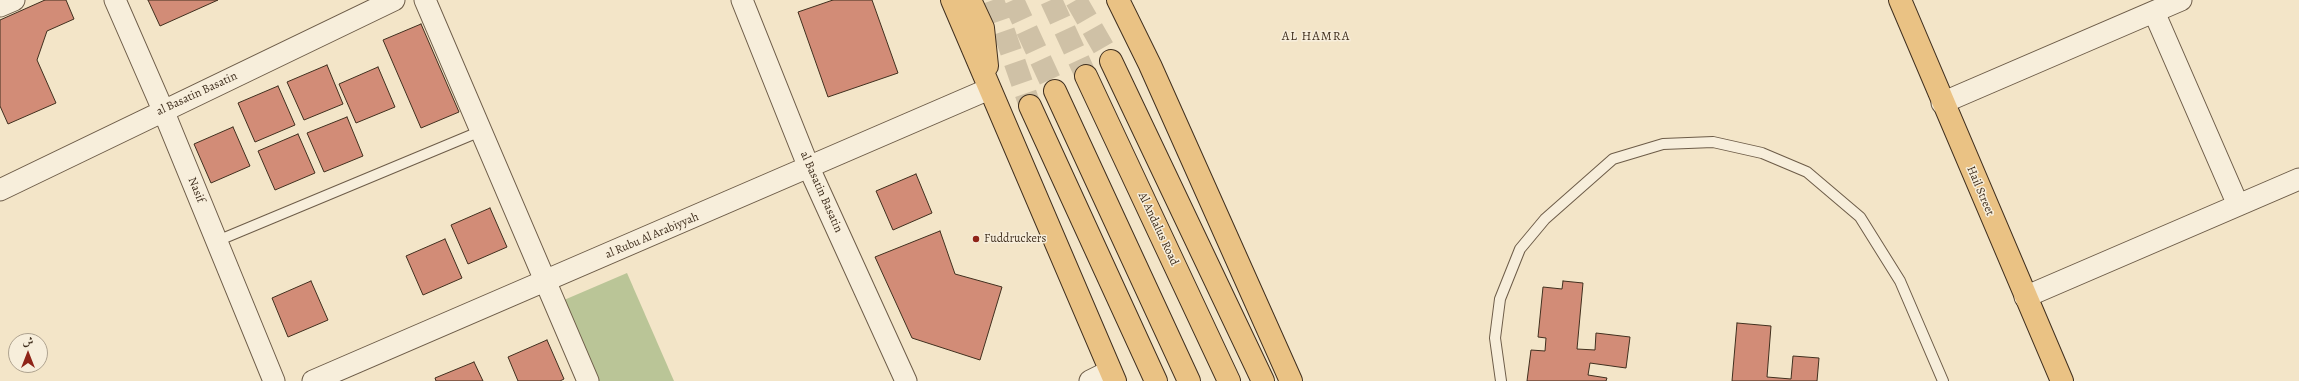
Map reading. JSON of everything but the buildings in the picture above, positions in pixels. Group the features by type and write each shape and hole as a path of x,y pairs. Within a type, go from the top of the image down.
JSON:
{"main road":[{"path":"952,0 1113,376"},
{"path":"970,0 983,28 989,89"},
{"path":"1102,0 1150,64"},
{"path":"1118,0 1150,64 1291,381"},
{"name":"Hail Street","path":"1900,0 1942,104 2062,381"},
{"path":"1111,61 1263,381"},
{"name":"Al Andalus Road","path":"1086,76 1229,381"},
{"path":"1055,91 1189,381"},
{"path":"1030,106 1156,381"}],"street":[{"path":"0,6 14,0"},
{"name":"Nasif","path":"115,0 163,110 274,381"},
{"name":"al Basatin Basatin","path":"0,190 163,110 394,0"},
{"path":"425,0 588,381"},
{"name":"al Basatin Basatin","path":"742,0 809,168 906,381"},
{"path":"1942,104 2181,0"},
{"path":"2154,12 2238,205"},
{"name":"al Rubu Al Arabiyyah","path":"313,381 989,89"},
{"path":"2025,297 2299,179"},
{"path":"1090,381 1113,376"}],"lane":[{"path":"217,241 481,131"},
{"path":"1501,381 1495,338 1500,299 1520,249 1545,219 1613,159 1664,144 1713,142 1762,153 1807,172 1860,217 1900,281 1943,381"}],"green space":[{"path":"627,273 674,381 599,381 564,300"}],"tunnel":[{"path":"993,0 1030,106"},
{"path":"1013,0 1055,91"},
{"path":"1051,0 1086,76"},
{"path":"1076,0 1111,61"}],"place":[{"name":"Fuddruckers","path":"976,239"}],"district":[{"name":"AL HAMRA","path":"1316,37"}]}
